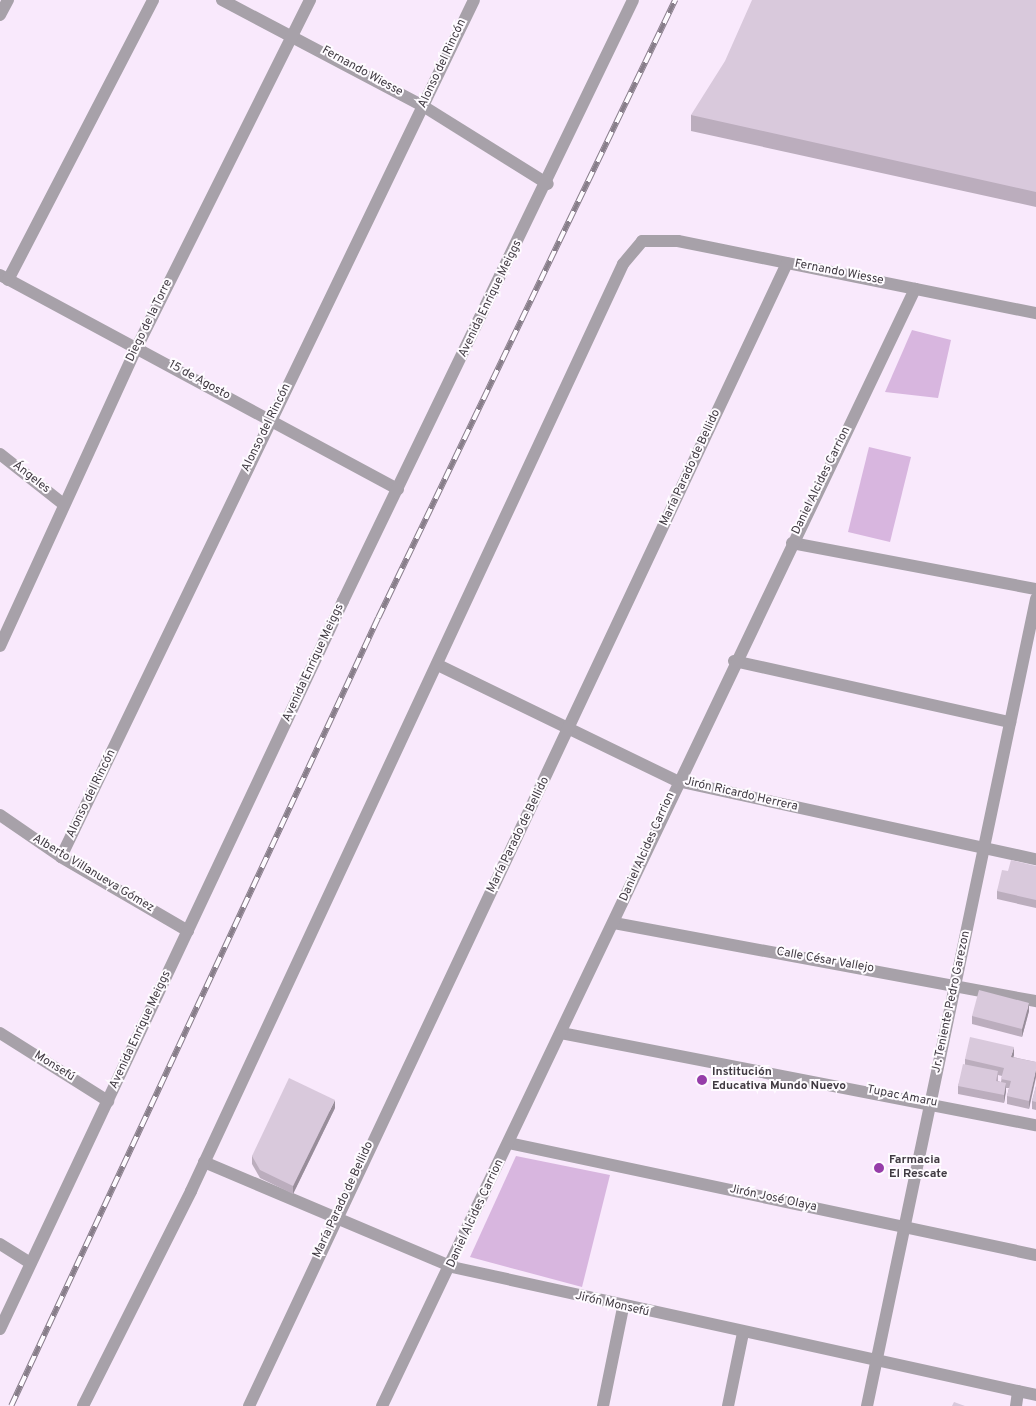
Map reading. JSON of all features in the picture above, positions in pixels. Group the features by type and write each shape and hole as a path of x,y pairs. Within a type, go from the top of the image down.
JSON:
{"street":[{"path":"0,15 8,0"},
{"path":"4,277 153,0"},
{"name":"Fernando Wiesse","path":"222,0 293,35 423,106 548,184"},
{"name":"Diego de la Torre","path":"1,642 62,503 137,347 310,0"},
{"name":"Alonso del Rincón","path":"61,857 474,0"},
{"name":"Avenida Enrique Meiggs","path":"0,1329 398,489 548,184 633,0"},
{"name":"Fernando Wiesse","path":"438,665 623,264 642,241 678,241 1036,313"},
{"name":"María Parado de Bellido","path":"249,1406 334,1219 570,729 787,263"},
{"name":"15 de Agosto","path":"4,277 398,489"},
{"name":"Daniel Alcides Carrion","path":"383,1406 452,1267 614,923 677,781 734,661 915,288"},
{"name":"Ángeles","path":"0,454 62,503"},
{"path":"792,543 1036,589"},
{"name":"Jr. Teniente Pedro Garezon","path":"867,1406 1036,599"},
{"path":"734,661 1010,722"},
{"path":"83,1406 204,1162 438,665"},
{"name":"Jirón Ricardo Herrera","path":"438,665 677,781 1036,859"},
{"name":"Alberto Villanueva Gómez","path":"0,815 61,857 188,930"},
{"name":"Calle César Vallejo","path":"614,923 1036,1001"},
{"name":"Monsefú","path":"0,1033 108,1101"},
{"name":"Tupac Amaru","path":"561,1034 931,1102 1036,1125"},
{"name":"Jirón José Olaya","path":"509,1143 1036,1254"},
{"name":"Jirón Monsefú","path":"204,1162 334,1219 452,1267 623,1308 1036,1395"},
{"path":"0,1244 31,1263"},
{"path":"603,1406 623,1308"},
{"path":"728,1406 743,1334"},
{"path":"1016,1406 1018,1391"}],"shaded area":[{"path":"912,330 951,340 938,398 885,392"},
{"path":"869,447 911,457 890,542 848,532"},
{"path":"516,1156 610,1175 582,1287 470,1257"}],"building":[{"path":"752,0 1036,0 1036,192 691,115 725,61"},
{"path":"1011,860 1036,866 1036,900 997,891 1002,870 1008,871"},
{"path":"979,990 1029,1003 1022,1029 972,1016"},
{"path":"970,1037 1014,1047 1011,1057 1036,1062 1029,1101 1007,1096 1011,1081 1001,1079 1004,1068 965,1059"},
{"path":"963,1064 998,1071 996,1081 1006,1083 1004,1095 958,1086"},
{"path":"289,1078 335,1100 293,1186 260,1170 252,1156"},
{"path":"1036,1086 1036,1102 1032,1101"},
{"path":"954,1402 965,1406 952,1406"}],"railway":[{"path":"11,1406 378,618 675,0"}],"place":[{"name":"Institución Educativa Mundo Nuevo","path":"702,1080"},
{"name":"Farmacia El Rescate","path":"879,1168"}]}
